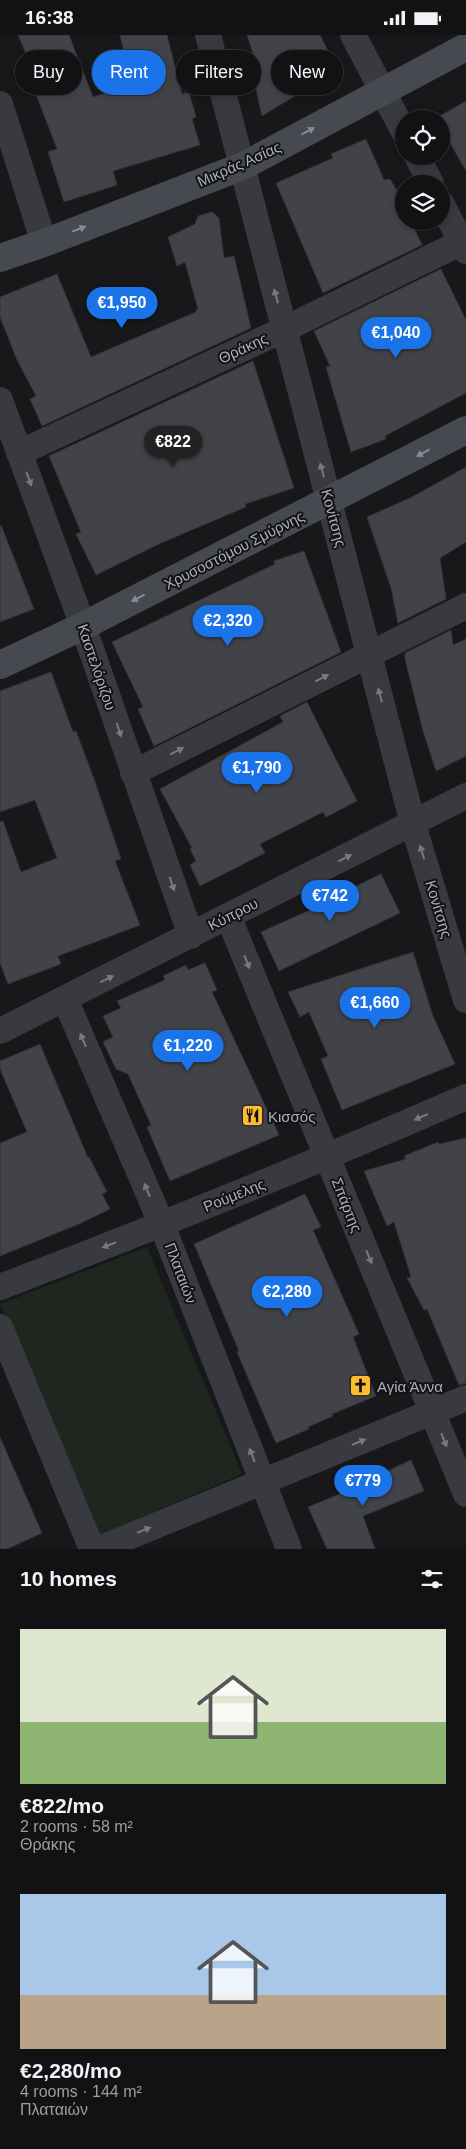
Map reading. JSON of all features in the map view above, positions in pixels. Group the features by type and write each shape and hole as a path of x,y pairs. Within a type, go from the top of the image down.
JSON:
{"street":[{"name":"Κονίτσης","path":"208,35 414,824 466,1000"},
{"path":"353,35 395,114"},
{"name":"Μικράς Ασίας","path":"0,258 44,243 242,166 466,47"},
{"path":"0,104 44,243"},
{"path":"450,219 464,244"},
{"name":"Θράκης","path":"19,453 464,244"},
{"name":"Καστελόριζου","path":"0,400 83,626 191,936"},
{"name":"Χρυσοστόμου Σμύρνης","path":"0,665 83,626 466,430"},
{"path":"133,773 466,606"},
{"name":"Κύπρου","path":"0,1031 414,824 466,796"},
{"name":"Σπάρτης","path":"228,917 466,1494"},
{"name":"Πλαταιών","path":"65,999 162,1225 289,1549"},
{"name":"Ρούμελης","path":"0,1287 162,1225 466,1097"},
{"path":"0,1327 92,1549"},
{"path":"99,1549 466,1398"}],"shaded area":[{"path":"147,1247 242,1474 94,1538 0,1304"}],"building":[{"path":"18,35 69,35 75,50 24,50"},
{"path":"120,35 167,35 176,70 176,95 190,95 196,117 192,119 200,145 113,171 117,185 64,202 48,152 57,149 36,95 82,95 82,69 93,97 99,95 166,95 166,50 123,50"},
{"path":"247,35 320,35 328,50 271,50 271,95 296,95 262,116 257,95 261,95 261,50 252,50"},
{"path":"466,101 466,171 450,143 450,110"},
{"path":"366,139 384,180 390,179 395,187 395,230 415,230 422,245 323,293 276,183 333,158 331,154"},
{"path":"212,212 219,218 224,258 234,256 251,328 42,426 30,399 36,396 17,360 0,317 0,297 57,274 91,357 196,312 198,309 185,262 177,266 168,237 195,224 198,216"},
{"path":"441,269 466,320 466,393 385,436 386,439 351,452 326,367 330,366 314,331"},
{"path":"253,361 294,488 245,504 246,507 161,543 96,575 76,534 81,532 49,456"},
{"path":"466,467 466,542 440,558 446,599 398,623 391,588 367,517 410,498"},
{"path":"0,526 34,609 0,622"},
{"path":"304,551 341,652 154,746 138,709 143,707 112,642 275,564 274,561"},
{"path":"451,630 453,645 466,639 466,756 436,771 423,731 405,653"},
{"path":"51,672 73,732 76,731 94,779 121,859 115,861 140,925 58,956 61,964 8,984 0,963 0,822 3,821 21,872 57,858 35,800 0,812 0,691"},
{"path":"307,702 357,801 326,817 323,812 260,844 265,853 200,886 190,865 196,861 190,849 192,848 160,789 283,722 280,716"},
{"path":"381,874 400,913 279,971 261,932 310,910 308,906 335,893 336,896"},
{"path":"413,952 433,1016 455,1064 342,1110 321,1059 328,1056 309,1012 300,1017 288,992"},
{"path":"205,963 217,990 212,992 279,1135 170,1181 147,1127 151,1125 128,1074 116,1069 103,1042 113,1037 103,1016 121,1008 117,1001 165,980 163,976 186,965 188,970"},
{"path":"40,1044 88,1158 107,1192 102,1194 110,1209 79,1224 0,1256 0,1143 27,1132 0,1069 0,1061"},
{"path":"466,1138 466,1383 459,1385 427,1309 424,1310 407,1278 411,1277 394,1222 387,1226 364,1171 406,1159 404,1156 438,1142 439,1144"},
{"path":"305,1194 321,1227 313,1230 359,1334 353,1337 376,1396 332,1414 333,1416 308,1427 309,1429 276,1443 194,1244"},
{"path":"0,1437 42,1533 7,1549 0,1549"},
{"path":"411,1460 424,1491 363,1516 375,1549 327,1549 308,1507 369,1482 368,1480"}],"place":[{"name":"Κισσός","path":"252,1116"},
{"name":"Αγία Άννα","path":"361,1386"}]}
